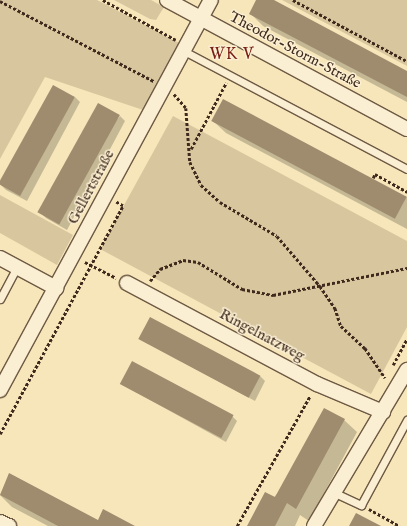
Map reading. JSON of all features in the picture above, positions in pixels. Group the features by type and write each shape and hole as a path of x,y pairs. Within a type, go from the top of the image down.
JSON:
{"street":[{"name":"Theodor-Storm-Straße","path":"167,0 407,129"},
{"name":"Gellertstraße","path":"0,390 106,196 170,90 185,49 211,0"},
{"path":"0,258 56,288"},
{"name":"Ringelnatzweg","path":"127,283 317,384 383,412"},
{"path":"314,526 407,370"},
{"path":"0,522 9,526"}],"lane":[{"path":"185,49 230,75 407,169"},
{"path":"0,299 17,267"},
{"path":"335,493 361,505 407,420"}],"path":[{"path":"103,0 185,49"},
{"path":"292,0 407,61"},
{"path":"0,1 170,90 186,108 193,174 201,186 220,202 277,236 320,286 335,308 341,326 365,348 385,378"},
{"path":"190,150 230,75"},
{"path":"373,178 375,174 407,192"},
{"path":"0,434 123,206 106,196"},
{"path":"73,256 127,283"},
{"path":"149,283 160,269 183,260 198,262 253,292 273,295 407,268"},
{"path":"143,280 155,286"},
{"path":"382,384 407,339"},
{"path":"237,526 317,384"},
{"path":"361,505 400,526"}],"shaded area":[{"path":"0,0 97,0 181,44 143,110 45,77 0,159"},
{"path":"114,0 151,0 164,7 156,20 150,19"},
{"path":"282,0 407,0 407,66"},
{"path":"173,116 407,241 407,327 371,394 100,249"},
{"path":"0,195 73,235 57,265 0,233"}],"building":[{"path":"256,0 274,0 407,71 407,97 249,14"},
{"path":"53,85 75,97 20,196 0,185 0,181"},
{"path":"223,99 407,197 395,219 211,121"},
{"path":"98,103 120,115 59,224 37,212"},
{"path":"150,317 260,376 249,398 138,339"},
{"path":"132,361 234,415 221,438 120,384"},
{"path":"324,408 345,419 296,509 287,503 275,526 247,526 265,492 275,497"},
{"path":"9,473 98,520 103,509 135,526 58,526 0,495"},
{"path":"356,513 381,526 349,526"}],"district":[{"name":"WK V","path":"232,55"}]}
